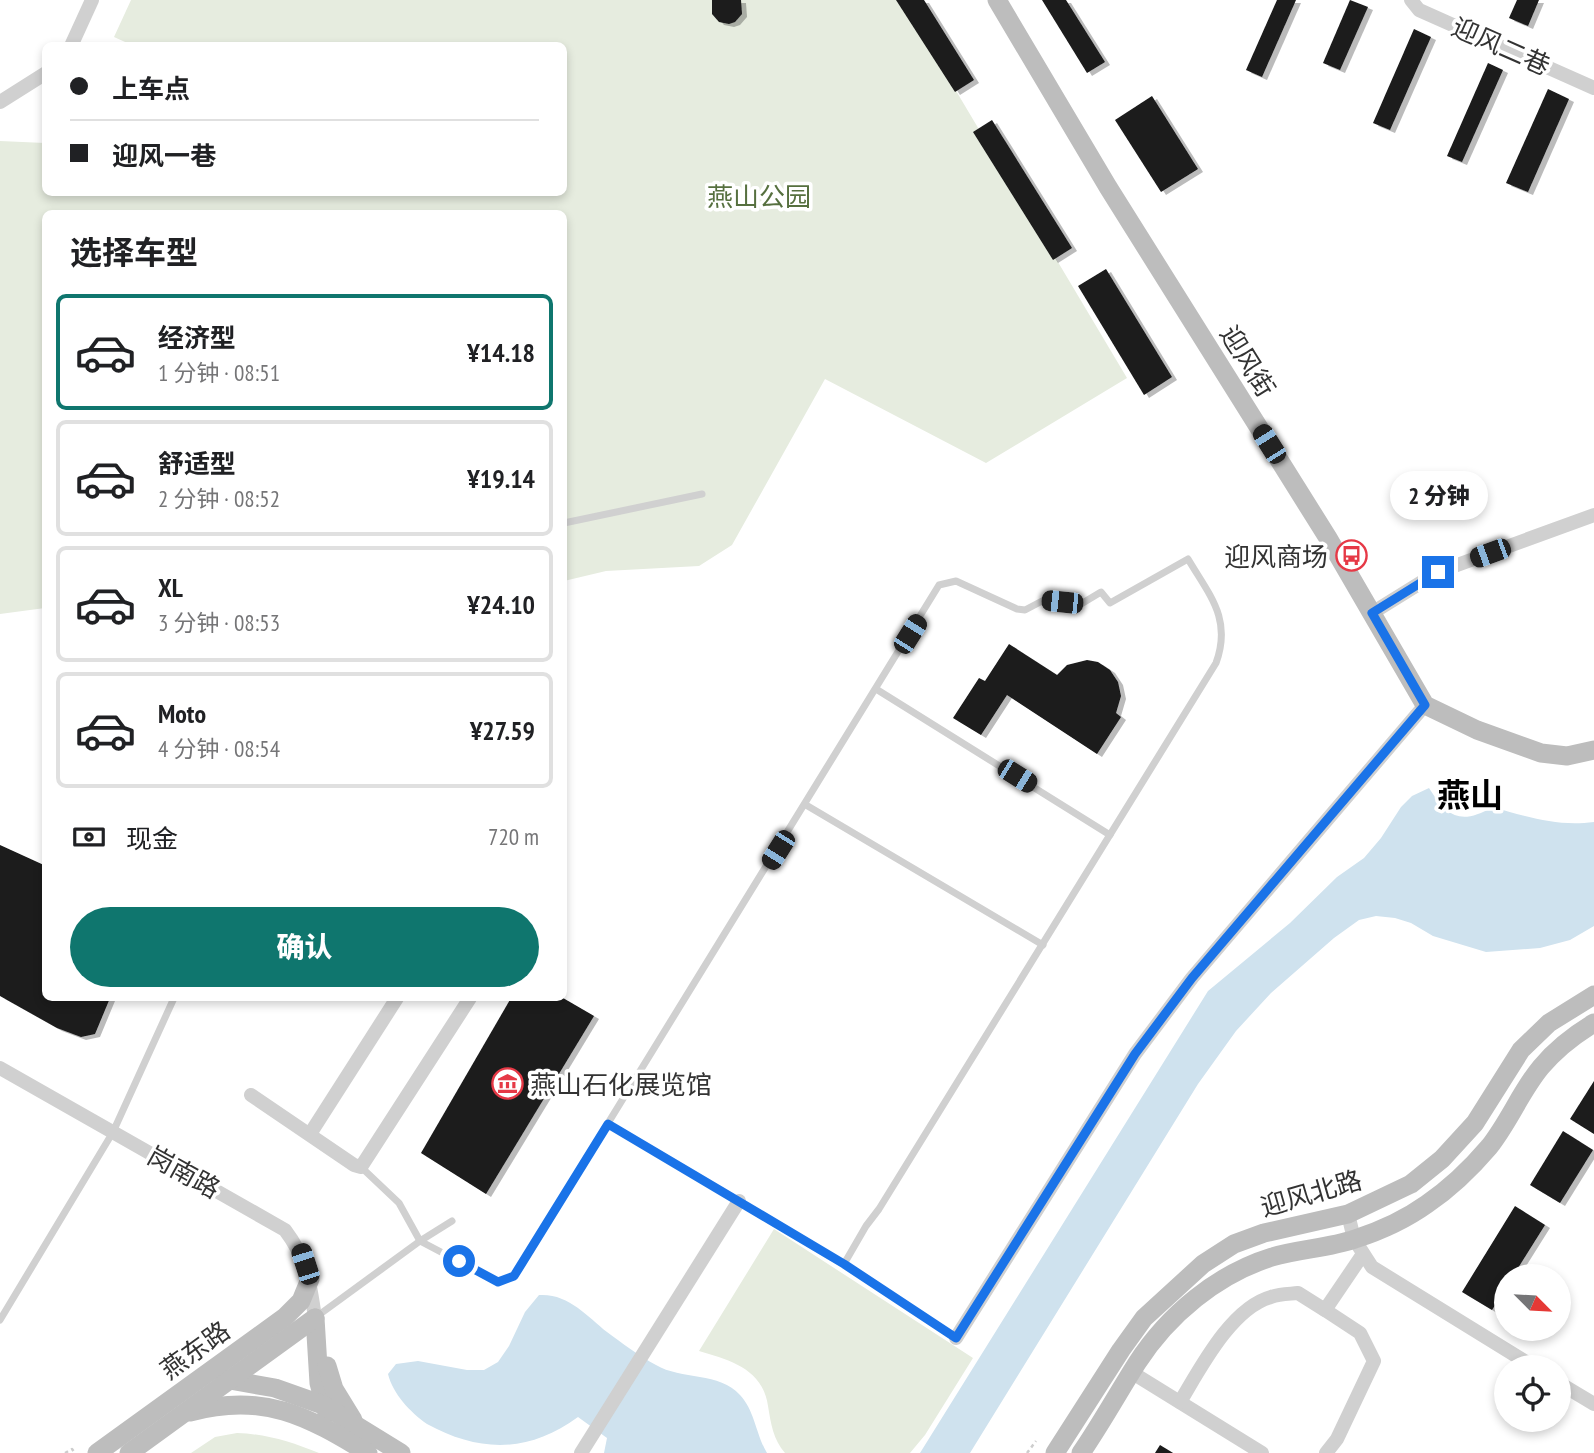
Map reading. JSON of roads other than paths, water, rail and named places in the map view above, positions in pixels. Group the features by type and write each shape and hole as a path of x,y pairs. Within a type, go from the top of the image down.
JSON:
{"street":[{"path":"73,42 92,0"},
{"name":"迎风街","path":"997,0 1108,187 1328,538 1425,705"},
{"name":"迎风二巷","path":"1411,0 1419,10 1594,88"},
{"path":"0,102 42,76"},
{"path":"1372,613 1438,572 1594,515"},
{"path":"956,1338 1135,1054 1192,978 1425,705 1477,730 1541,753 1567,755 1594,750"},
{"name":"迎风北路","path":"1055,1453 1144,1318 1203,1264 1234,1244 1264,1233 1348,1214 1411,1184 1441,1159 1475,1123 1521,1050 1549,1023 1594,995"},
{"path":"310,1134 395,1001"},
{"path":"251,1095 361,1167 468,1001"},
{"name":"迎风北路","path":"1081,1453 1131,1372 1160,1332 1186,1307 1215,1284 1243,1269 1272,1257 1359,1246 1427,1204 1489,1147 1540,1068 1562,1045 1594,1023"},
{"name":"岗南路","path":"0,1068 285,1230 300,1249 310,1279 315,1318"},
{"path":"581,1453 738,1201"},
{"path":"1348,1214 1359,1246 1371,1267 1514,1355"},
{"path":"1325,1310 1359,1246"},
{"name":"燕东路","path":"97,1453 285,1318 301,1301 310,1279"},
{"path":"1180,1402 1209,1354 1241,1315 1269,1297 1298,1293 1360,1333 1374,1361 1338,1439 1326,1453"},
{"path":"315,1318 323,1405"},
{"path":"315,1318 334,1389 352,1433"},
{"name":"燕东路","path":"129,1453 315,1318"},
{"path":"1131,1372 1262,1453"},
{"path":"199,1379 231,1379 275,1388 323,1405 368,1453"},
{"path":"1571,1390 1594,1404"},
{"path":"182,1414 205,1408 260,1405 300,1415 401,1453"}],"lane":[{"path":"567,522 702,494"},
{"path":"361,1167 399,1203 420,1241 498,1282 514,1276 939,585 956,581 1024,610 1044,600 1081,604 1101,592 1110,603 1188,559 1219,611 1223,628 1222,648 1216,663 844,1264"},
{"path":"876,689 1111,835"},
{"path":"806,805 1043,945"},
{"path":"0,1320 113,1132 173,1001"},
{"path":"608,1124 844,1264 956,1338"},
{"path":"315,1318 420,1241 452,1221"}],"water":[{"path":"1429,788 1443,806 1456,816 1472,816 1493,807 1555,822 1594,822 1594,926 1570,940 1540,948 1486,952 1433,936 1411,923 1376,916 1359,920 1334,938 1271,993 1236,1031 1198,1084 970,1453 920,1453 1208,991 1290,923 1337,877 1364,858 1401,807 1412,796"},
{"path":"539,1295 549,1295 568,1302 643,1358 666,1370 711,1379 732,1388 749,1408 767,1453 604,1453 607,1438 578,1417 560,1429 523,1443 485,1444 447,1434 427,1424 398,1395 388,1374 396,1364 418,1361 467,1370 484,1370 498,1362 525,1312"}],"place":[{"name":"迎风商场","path":"1351,556"},
{"name":"燕山石化展览馆","path":"507,1084"}],"district":[{"name":"燕山","path":"1470,794"}],"park label":[{"name":"燕山公园","path":"759,196"}]}
